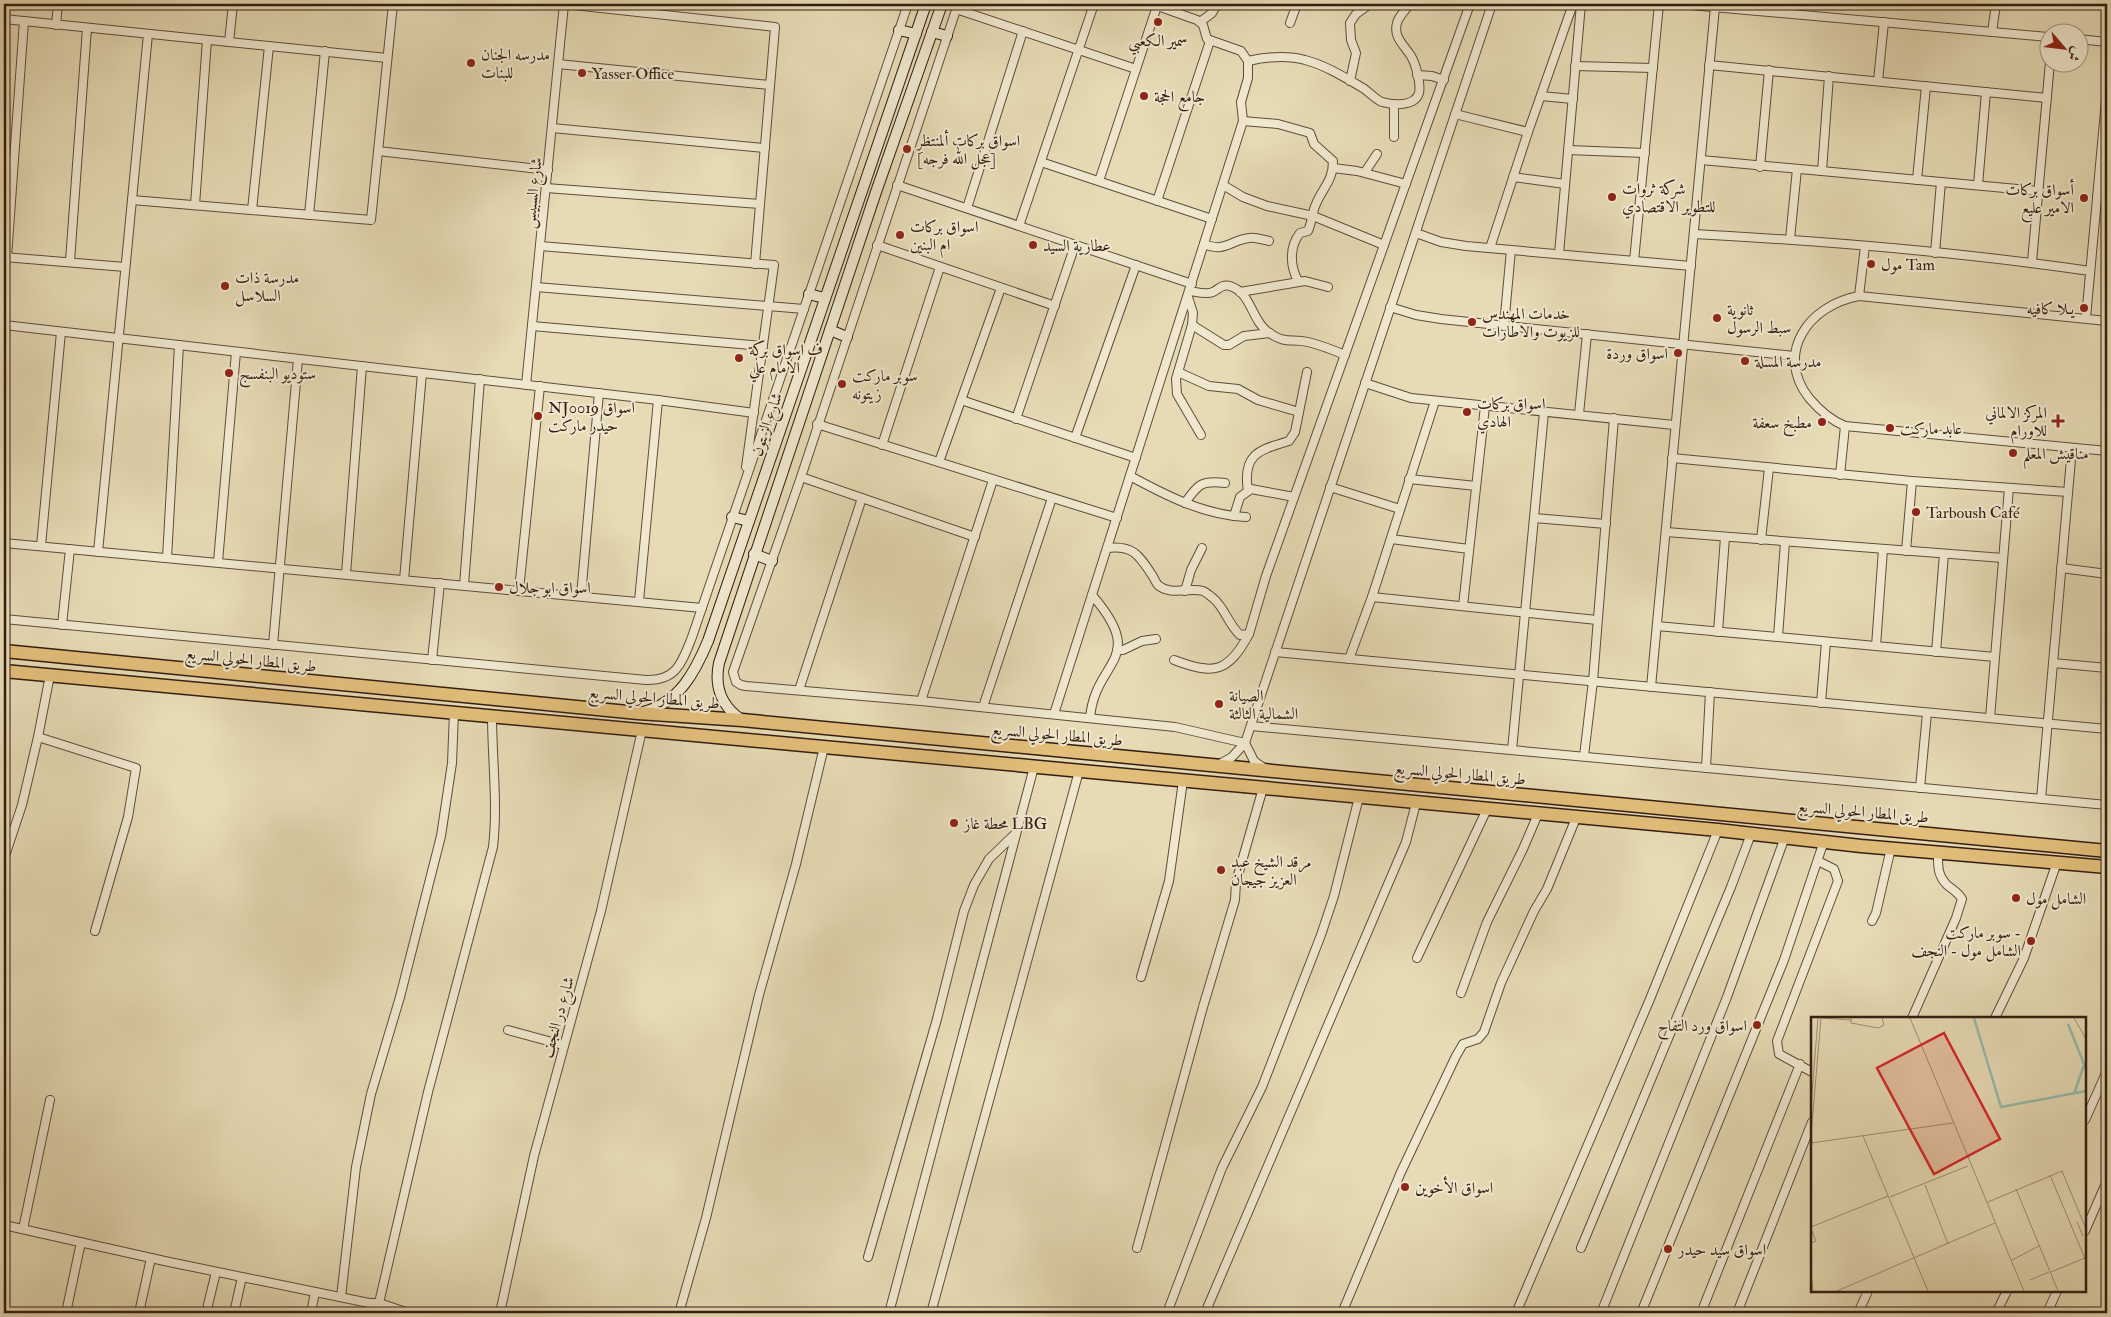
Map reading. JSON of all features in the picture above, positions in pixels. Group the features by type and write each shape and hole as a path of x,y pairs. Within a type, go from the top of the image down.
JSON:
{"highway":[{"name":"طريق المطار الحولي السريع","path":"4,651 638,713 742,720 2107,851"},
{"name":"طريق المطار الحولي السريع","path":"4,671 1718,830 1862,846 2107,867"},
{"path":"1862,846 1866,837 1864,827"},
{"path":"1896,848 1903,830"}],"main road":[{"name":"شارع الزيتون","path":"638,713 655,708 670,699 687,682 704,652 861,189 926,4"},
{"name":"شارع الزيتون","path":"742,720 727,708 720,696 717,683 718,663 876,192 942,4"},
{"path":"899,30 916,34"},
{"path":"932,32 947,36"},
{"path":"874,155 880,161 888,160"},
{"path":"861,189 870,186 876,192"},
{"path":"809,294 824,298"},
{"path":"830,330 847,336"},
{"path":"732,517 749,521"},
{"path":"754,554 772,561"},
{"path":"717,615 723,622 732,621"}],"street":[{"path":"56,24 58,4"},
{"path":"228,42 233,4"},
{"path":"132,200 371,220 393,4"},
{"path":"564,4 775,27 755,264"},
{"name":"شارع السبيس","path":"526,385 564,4"},
{"path":"4,619 657,680 672,674 679,667 702,608 908,4"},
{"path":"1019,226 1094,4"},
{"path":"1200,22 1212,12 1217,4"},
{"path":"1290,23 1297,4"},
{"path":"1350,81 1356,53 1351,40 1350,23 1356,14 1370,4"},
{"path":"1248,61 1264,57 1305,60 1320,65 1350,81 1381,101 1407,104 1414,101 1419,95 1420,88 1412,57 1399,40 1396,30 1397,22 1409,4"},
{"path":"1174,660 1196,668 1214,669 1228,663 1238,653 1249,634 1266,576 1470,4"},
{"path":"1216,766 1232,757 1245,743 1492,4"},
{"path":"1490,248 1573,4"},
{"path":"1559,254 1581,4"},
{"path":"1634,261 1659,4"},
{"path":"1679,4 2038,35"},
{"path":"1776,4 1776,12"},
{"path":"1992,32 1996,4"},
{"path":"1099,181 1155,5 1200,22"},
{"path":"1136,69 1023,31 957,6 801,477 733,672 734,678 740,685 922,701 1175,727 1245,743 1254,760 1270,771"},
{"path":"1651,687 1674,425 1684,345 1715,7"},
{"path":"4,19 388,58"},
{"path":"24,21 5,257 125,267"},
{"path":"1054,714 1243,121 1241,102 1248,78 1248,61 1241,50 1210,41 1204,36 1200,22"},
{"path":"1878,81 1884,22"},
{"path":"70,261 87,28"},
{"path":"967,208 1023,31"},
{"path":"98,552 117,338 148,34"},
{"path":"195,206 207,40"},
{"path":"2088,40 2107,42"},
{"path":"1157,201 1210,41"},
{"path":"252,210 269,46"},
{"path":"310,215 325,51"},
{"path":"558,64 770,84"},
{"path":"1709,65 2047,98"},
{"path":"1576,66 1653,68"},
{"path":"1760,167 1769,70"},
{"path":"2032,262 2049,72"},
{"path":"1417,75 1432,76 1444,80"},
{"path":"1822,171 1829,76"},
{"path":"1917,180 1926,86"},
{"path":"2086,318 2107,89"},
{"path":"1978,185 1986,92"},
{"path":"1541,96 1572,99"},
{"path":"1394,104 1394,137"},
{"path":"1455,114 1528,132"},
{"path":"1243,121 1278,124 1310,134 1314,144 1333,160 1333,173 1315,204 1308,231 1300,233 1295,239 1293,246 1293,271 1298,281"},
{"path":"552,128 765,148"},
{"path":"1568,150 1644,153"},
{"path":"378,151 548,170"},
{"path":"1365,172 1377,154"},
{"path":"1700,160 2038,191"},
{"path":"1041,162 1212,219"},
{"path":"1333,168 1365,172 1406,184"},
{"path":"1790,239 1797,169"},
{"path":"1513,177 1565,184"},
{"path":"1935,253 1941,182"},
{"path":"898,185 1136,265 1190,290 1205,293 1224,286 1230,286 1240,292 1251,306 1257,322 1270,333 1289,342 1306,342 1345,355"},
{"path":"1223,185 1243,197 1266,206 1313,216 1384,245"},
{"path":"546,188 760,204"},
{"path":"2097,197 2107,198"},
{"path":"1416,233 1441,242 1490,248 1691,266"},
{"path":"1694,234 1790,239 1865,246 2032,262 2090,271"},
{"path":"1204,244 1221,248 1240,240 1252,238 1269,241"},
{"path":"877,245 1055,306"},
{"path":"1016,419 1076,245"},
{"path":"540,246 774,265 744,485"},
{"path":"1859,296 1865,246"},
{"path":"1504,326 1511,250"},
{"path":"1075,438 1136,265"},
{"path":"882,445 940,267"},
{"path":"1240,292 1298,281 1328,286"},
{"path":"536,287 804,309"},
{"path":"938,462 1001,288"},
{"path":"1190,290 1193,313 1192,324 1176,379 1177,394 1201,435"},
{"path":"2107,321 1874,296 1859,296 1835,303 1822,311 1809,324 1801,336 1794,356 1794,366 1804,391 1824,414 1846,426 2107,451"},
{"path":"1390,307 1416,315 1504,326 1794,356"},
{"path":"1192,324 1224,346 1244,336 1270,333"},
{"path":"4,325 540,386 754,413"},
{"path":"532,326 763,346"},
{"path":"41,546 61,332"},
{"path":"1579,414 1587,334"},
{"path":"167,558 179,345"},
{"path":"218,562 236,352"},
{"path":"273,645 298,359"},
{"path":"346,574 362,366"},
{"path":"1178,372 1209,386 1238,389 1258,400 1300,412"},
{"path":"1248,491 1246,480 1252,457 1268,446 1289,441 1295,432 1307,372"},
{"path":"404,580 422,373"},
{"path":"464,585 480,380"},
{"path":"1365,383 1394,394 1435,401 1674,425"},
{"path":"519,590 540,386"},
{"path":"581,596 599,393"},
{"path":"639,601 658,400"},
{"path":"961,400 1136,458"},
{"path":"1349,659 1372,597 1435,401"},
{"path":"1463,606 1486,406"},
{"path":"1512,750 1544,412"},
{"path":"1584,756 1593,681 1614,418"},
{"path":"817,424 1117,518"},
{"path":"1840,475 1846,426"},
{"path":"2041,799 2072,448"},
{"path":"1672,458 1840,475 2068,492"},
{"path":"1761,540 1768,468"},
{"path":"1130,476 1203,510 1246,517"},
{"path":"801,477 975,537"},
{"path":"1409,479 1476,486"},
{"path":"922,701 993,480"},
{"path":"1185,503 1194,489 1203,483 1210,481 1225,483"},
{"path":"1906,551 1912,481"},
{"path":"1330,488 1400,509"},
{"path":"1990,718 2009,488"},
{"path":"1234,516 1240,497 1251,490 1294,498"},
{"path":"799,690 862,498"},
{"path":"983,707 1052,498"},
{"path":"1534,518 1606,524"},
{"path":"1666,532 2003,558"},
{"path":"1718,632 1725,537"},
{"path":"1391,539 1469,549"},
{"path":"1778,637 1785,542"},
{"path":"4,543 702,608"},
{"path":"1107,548 1121,546 1130,549 1143,559 1159,586 1170,590 1204,591 1215,600 1226,614 1233,629 1240,635 1249,634"},
{"path":"1185,590 1191,570 1202,548"},
{"path":"62,625 70,549"},
{"path":"1876,646 1883,549"},
{"path":"1936,652 1944,554"},
{"path":"2062,568 2107,574"},
{"path":"432,660 440,583"},
{"path":"1090,718 1092,703 1116,658 1118,636 1109,614 1092,595"},
{"path":"1372,597 1597,620"},
{"path":"1657,626 1995,657"},
{"path":"1117,650 1123,650 1142,641 1156,639"},
{"path":"1821,703 1826,642"},
{"path":"1275,652 2107,730"},
{"path":"2053,664 2107,668"},
{"path":"4,859 22,805 50,675"},
{"path":"1706,768 1710,692"},
{"path":"341,1297 356,1167 371,1094 400,998 441,836 452,762 454,712"},
{"path":"1920,788 1927,713"},
{"path":"379,1303 428,1092 493,847 496,807 492,758 492,715"},
{"path":"1251,726 2107,805"},
{"name":"شارع در النجف","path":"500,1313 534,1156 601,911 642,730"},
{"path":"38,737 136,768 128,817 95,930"},
{"path":"679,1313 706,1218 759,995 796,864 824,747"},
{"path":"889,1313 1034,767"},
{"path":"931,1313 1079,771"},
{"path":"1141,977 1169,881 1183,781"},
{"path":"1137,1248 1198,1025 1235,900 1236,882 1263,788"},
{"path":"1167,1313 1222,1168 1262,1087 1321,935 1334,896 1359,797"},
{"path":"1205,1313 1403,851 1416,803"},
{"path":"1418,958 1487,810"},
{"path":"1461,993 1487,922 1538,814"},
{"path":"1342,1313 1401,1172 1456,1056 1463,1044 1478,1040 1484,1032 1501,983 1534,912 1548,889 1576,818"},
{"path":"1516,1313 1650,999 1718,830"},
{"path":"868,1258 930,1045 964,911 974,885 989,859 1016,833"},
{"path":"1581,1248 1731,887 1751,834"},
{"path":"1601,1313 1727,997 1785,837"},
{"path":"1641,1313 1784,960 1824,841"},
{"path":"1872,922 1896,848"},
{"path":"1912,1017 1956,918 1962,899 1957,892 1946,884 1937,871 1938,852"},
{"path":"1811,1071 1779,1054 1777,1041 1838,881 1834,869 1818,861"},
{"path":"1995,1017 2024,958 2057,862"},
{"path":"508,1030 563,1045"},
{"path":"1701,1313 1800,1064"},
{"path":"2086,1118 2107,1071"},
{"path":"24,1229 50,1100"},
{"path":"1737,1313 1811,1125"},
{"path":"2086,1229 2107,1182"},
{"path":"4,1225 216,1272 369,1303 379,1303 409,1313"},
{"path":"66,1313 81,1242"},
{"path":"139,1313 151,1258"},
{"path":"206,1313 216,1272"},
{"path":"234,1313 242,1277"},
{"path":"311,1313 315,1292"},
{"path":"1858,1313 1868,1292"},
{"path":"1996,1313 2006,1292"},
{"path":"2047,1313 2057,1292"},
{"path":"367,1313 369,1303"}],"place":[{"name":"سمير الكعبي","path":"1158,22"},
{"name":"مدرسه الجنان للبنات","path":"471,63"},
{"name":"Yasser Office","path":"582,73"},
{"name":"جامع الحجة","path":"1144,96"},
{"name":"اسواق بركات ألمنتظر [عجل الله فرجه]","path":"907,149"},
{"name":"شركة ثروات للتطوير الاقتصادي","path":"1612,197"},
{"name":"أسواق بركات الامير عليع","path":"2084,198"},
{"name":"اسواق بركات ام البنين","path":"900,235"},
{"name":"عطارية السيد","path":"1033,245"},
{"name":"مول Tam","path":"1871,264"},
{"name":"مدرسة ذات السلاسل","path":"225,286"},
{"name":"يـلا كافيه","path":"2084,308"},
{"name":"ثانوية سبط الرسول","path":"1717,318"},
{"name":"خدمات المهندس للزيوت والاطارات","path":"1472,322"},
{"name":"اسواق وردة","path":"1678,353"},
{"name":"ف اسواق بركة الامام علي","path":"739,358"},
{"name":"مدرسة المسلة","path":"1745,361"},
{"name":"ستوديو البنفسج","path":"229,373"},
{"name":"سوبر ماركت زيتونه","path":"842,384"},
{"name":"اسواق بركات الهادي","path":"1467,412"},
{"name":"NJ0019 اسواق حيدر ماركت","path":"538,416"},
{"name":"المركز الالماني للاورام","path":"2058,421"},
{"name":"مطبخ سعفة","path":"1822,422"},
{"name":"عابد ماركت","path":"1890,428"},
{"name":"مناقيش المعلم","path":"2013,453"},
{"name":"Tarboush Café","path":"1916,512"},
{"name":"اسواق ابو جلال","path":"499,587"},
{"name":"الصيانة الشمالية الثالثة","path":"1219,704"},
{"name":"محطة غاز LBG","path":"954,823"},
{"name":"مرقد الشيخ عبد العزيز جيجان","path":"1221,870"},
{"name":"الشامل مول","path":"2016,898"},
{"name":"سوبر ماركت - الشامل مول - النجف","path":"2031,941"},
{"name":"اسواق ورد التفاح","path":"1757,1025"},
{"name":"اسواق الأخوين","path":"1405,1187"},
{"name":"اسواق سيد حيدر","path":"1668,1249"}]}
